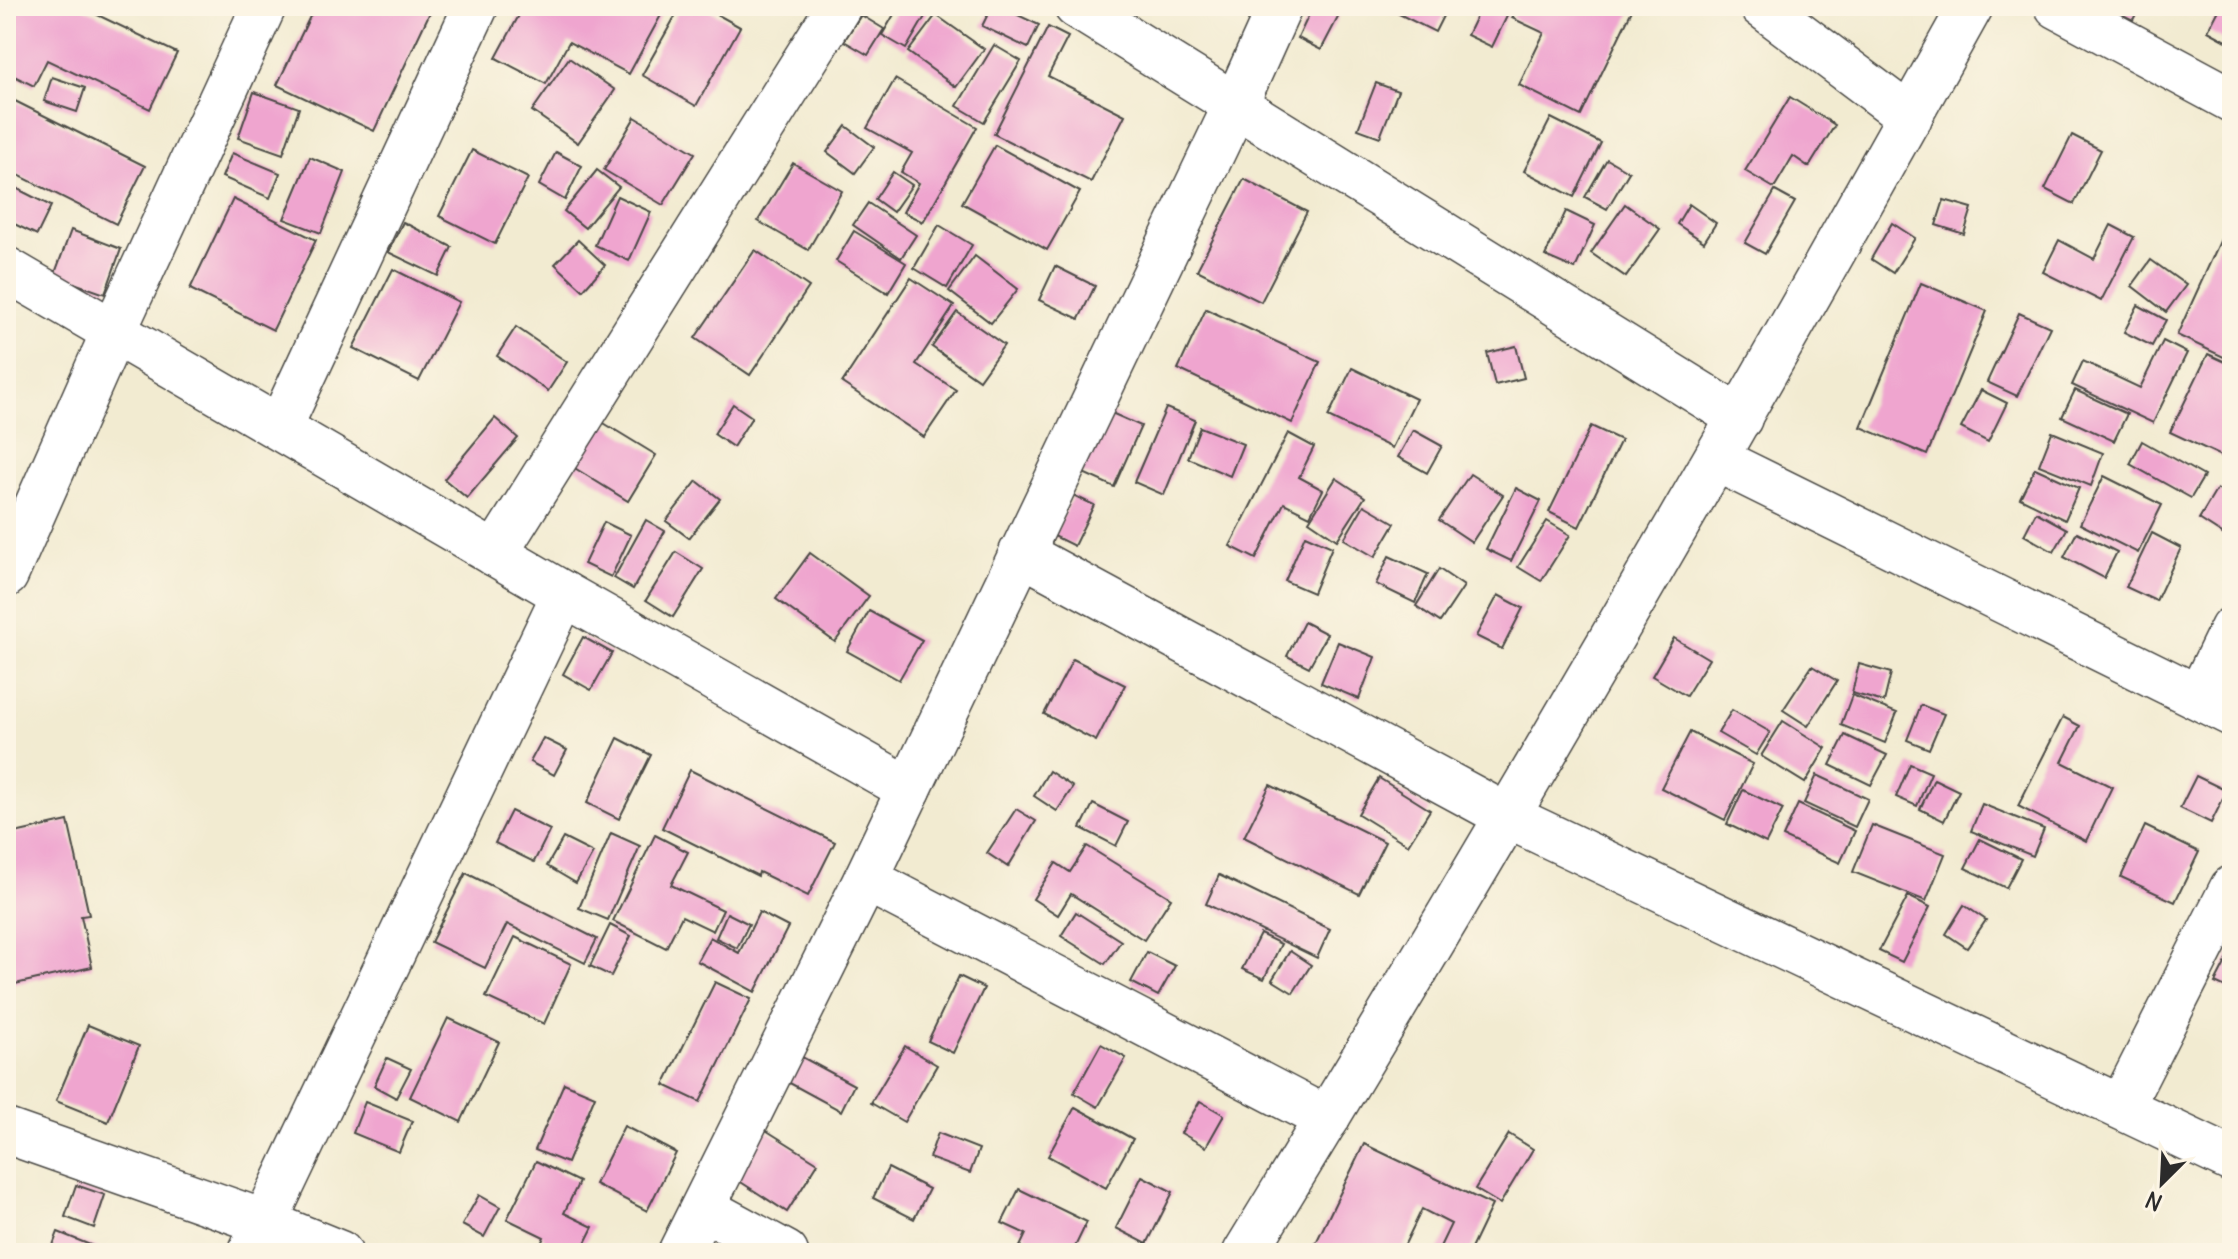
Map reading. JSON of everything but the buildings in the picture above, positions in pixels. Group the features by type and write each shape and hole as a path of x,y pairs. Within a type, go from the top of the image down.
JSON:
{"street":[{"path":"6,575 113,333 264,6"},
{"path":"280,427 476,6"},
{"path":"495,554 839,6"},
{"path":"1076,6 1740,418"},
{"path":"680,1253 866,879 1280,6"},
{"path":"1762,6 1910,117"},
{"path":"1245,1253 1507,816 1740,418 1971,6"},
{"path":"2057,6 2232,100"},
{"path":"6,269 564,594 909,789"},
{"path":"1716,459 2216,705 2232,629"},
{"path":"1021,553 1507,816 2232,1160"},
{"path":"257,1238 564,594"},
{"path":"866,879 1327,1119"},
{"path":"2121,1107 2232,888"},
{"path":"6,1131 257,1238 340,1253"},
{"path":"703,1208 786,1253"}]}
